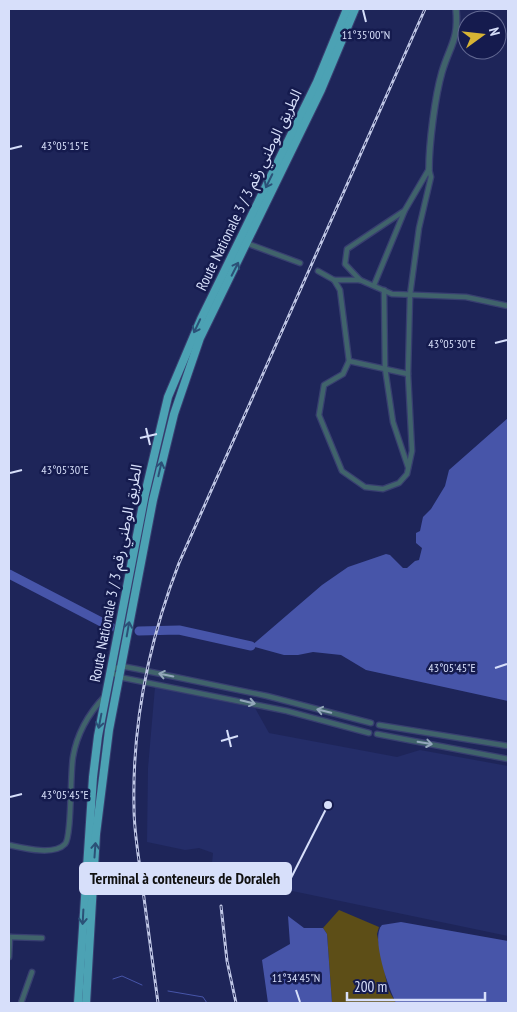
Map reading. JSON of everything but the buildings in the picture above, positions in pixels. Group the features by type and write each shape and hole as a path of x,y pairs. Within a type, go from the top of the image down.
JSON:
{"highway":[{"name":"Route Nationale 3 / الطريق الوطني رقم 3","path":"78,1003 102,779 121,666 153,500 181,390 200,338 317,82 347,9"},
{"name":"Route Nationale 3 / الطريق الوطني رقم 3","path":"86,1003 92,777 105,696 145,494 168,397 196,327 244,242 321,90 355,9"}],"street":[{"path":"374,285 405,210 429,169 442,73 456,38 456,9"},
{"path":"334,280 340,290 348,361 344,374 324,385 319,415 342,472 365,487 383,488 399,483 409,468 412,451 408,374 410,295 419,228 432,177 429,169"},
{"path":"360,280 345,264 347,249 405,210"},
{"path":"244,242 300,262"},
{"path":"318,271 334,280 360,280 392,294 466,297 508,306"},
{"path":"384,290 385,368 393,422 409,468"},
{"path":"348,361 408,374"},
{"path":"110,671 121,666 233,689 371,723"},
{"path":"110,671 120,677 231,698 369,733"},
{"path":"187,690 188,680"},
{"path":"231,698 233,689"},
{"path":"9,845 48,849 60,848 67,841 70,831 69,797 73,754 87,718 105,696"},
{"path":"286,711 289,702"},
{"path":"379,725 508,746"},
{"path":"377,734 508,759"},
{"path":"9,957 9,937 42,938"},
{"path":"21,1003 32,972"}],"shaded area":[{"path":"508,418 508,701 366,670 341,655 313,652 284,655 251,646 322,585 348,567 386,554 390,555 403,568 407,568 419,560 422,548 416,543 416,533 420,531 423,517 431,509 445,486 449,470"},
{"path":"155,687 255,708 269,733 397,757 420,750 508,766 508,936 211,874 213,853 199,848 185,850 147,842 148,768"},
{"path":"339,910 379,927 377,934 388,989 396,1003 332,1003 327,934 323,928"},
{"path":"288,916 304,928 323,928 327,934 332,1003 268,1003 262,960 290,944"},
{"path":"401,922 508,941 508,1003 396,1003 385,976 378,940 382,925"}],"waterway":[{"path":"9,574 111,627"},
{"path":"139,631 179,630 251,646"},
{"path":"113,979 122,976 142,985"},
{"path":"168,991 203,997 207,1003"}],"railway":[{"path":"158,1003 135,827 134,777 139,714 144,683 159,622 179,563 425,9"},
{"path":"221,906 227,961 236,1003"}],"place":[{"name":"Terminal à conteneurs de Doraleh","path":"328,805"}]}
